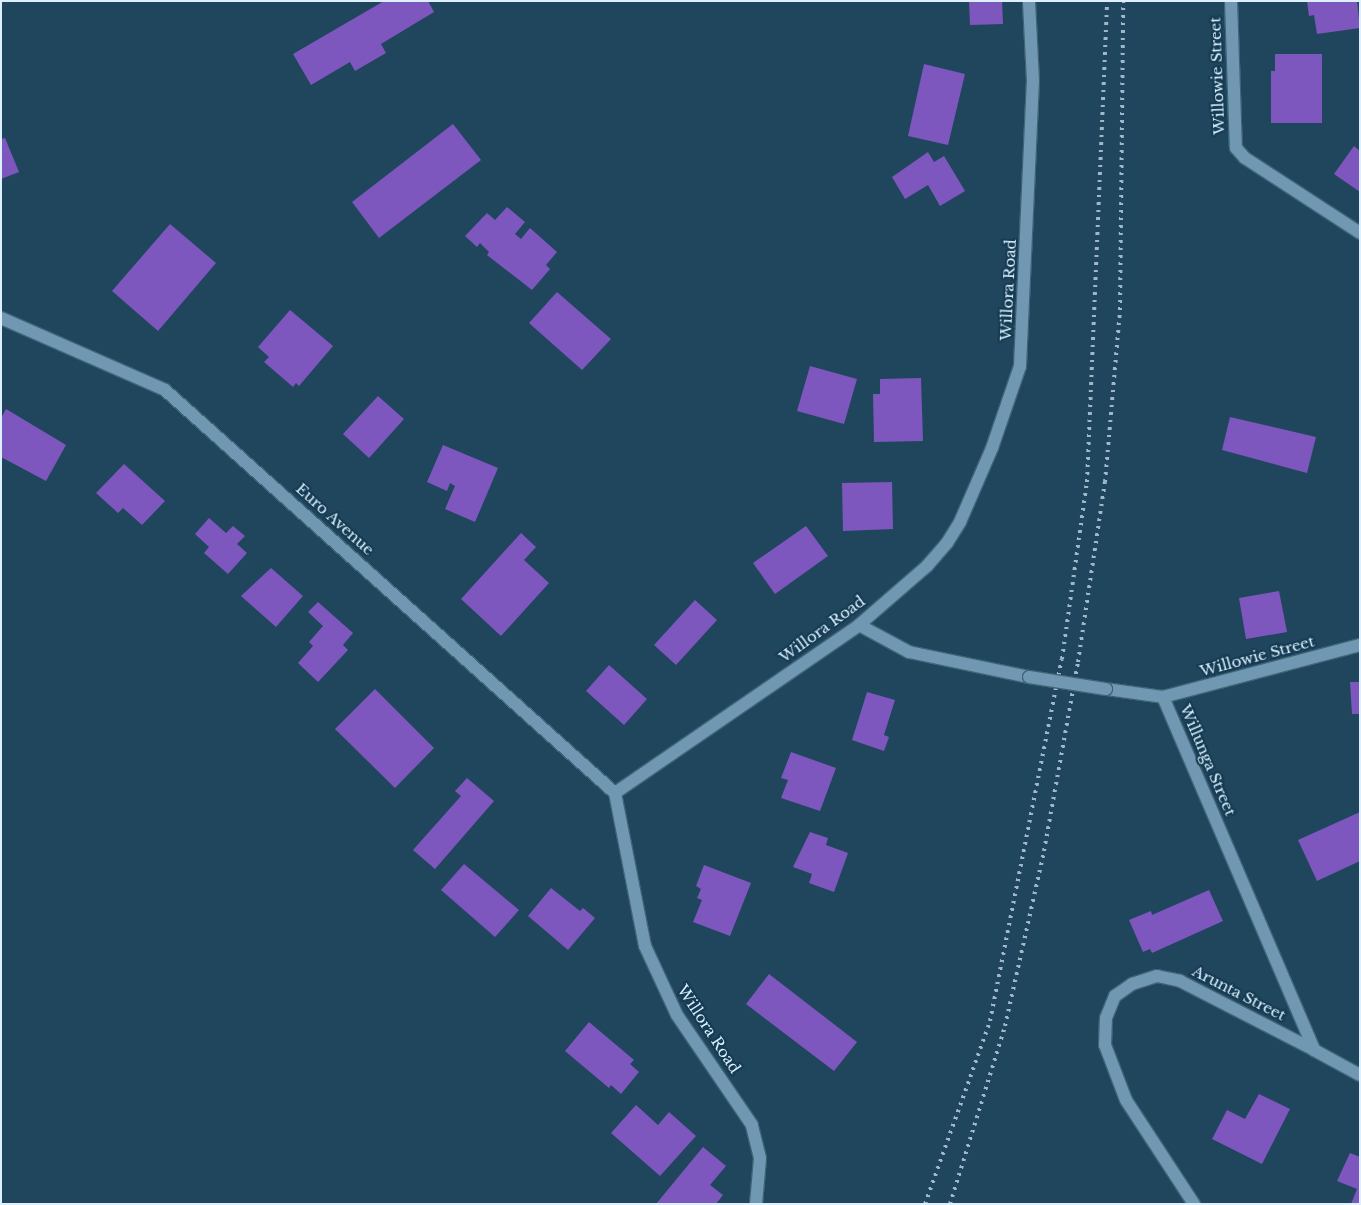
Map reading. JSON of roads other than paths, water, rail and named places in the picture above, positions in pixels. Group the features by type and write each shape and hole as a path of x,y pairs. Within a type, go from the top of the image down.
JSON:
{"street":[{"name":"Willora Road","path":"756,1204 760,1158 752,1125 677,1015 645,946 615,793 859,625 926,566 947,543 960,522 992,448 1020,366 1033,81 1029,1"},
{"name":"Willowie Street","path":"1231,1 1236,148 1244,158 1360,233"},
{"name":"Euro Avenue","path":"1,318 165,390 615,793"},
{"name":"Willunga Street","path":"859,625 909,652 1029,677 1163,697 1314,1050"},
{"name":"Willowie Street","path":"1163,697 1360,645"},
{"name":"Arunta Street","path":"1194,1204 1126,1100 1112,1064 1106,1036 1106,1018 1115,996 1132,984 1157,976 1180,981 1314,1050"},
{"path":"1314,1050 1360,1075"}],"railway":[{"path":"925,1204 990,1021 1062,659 1087,482 1107,1"},
{"path":"950,1204 1005,1026 1044,851 1078,662 1105,482 1120,310 1123,1"}]}
